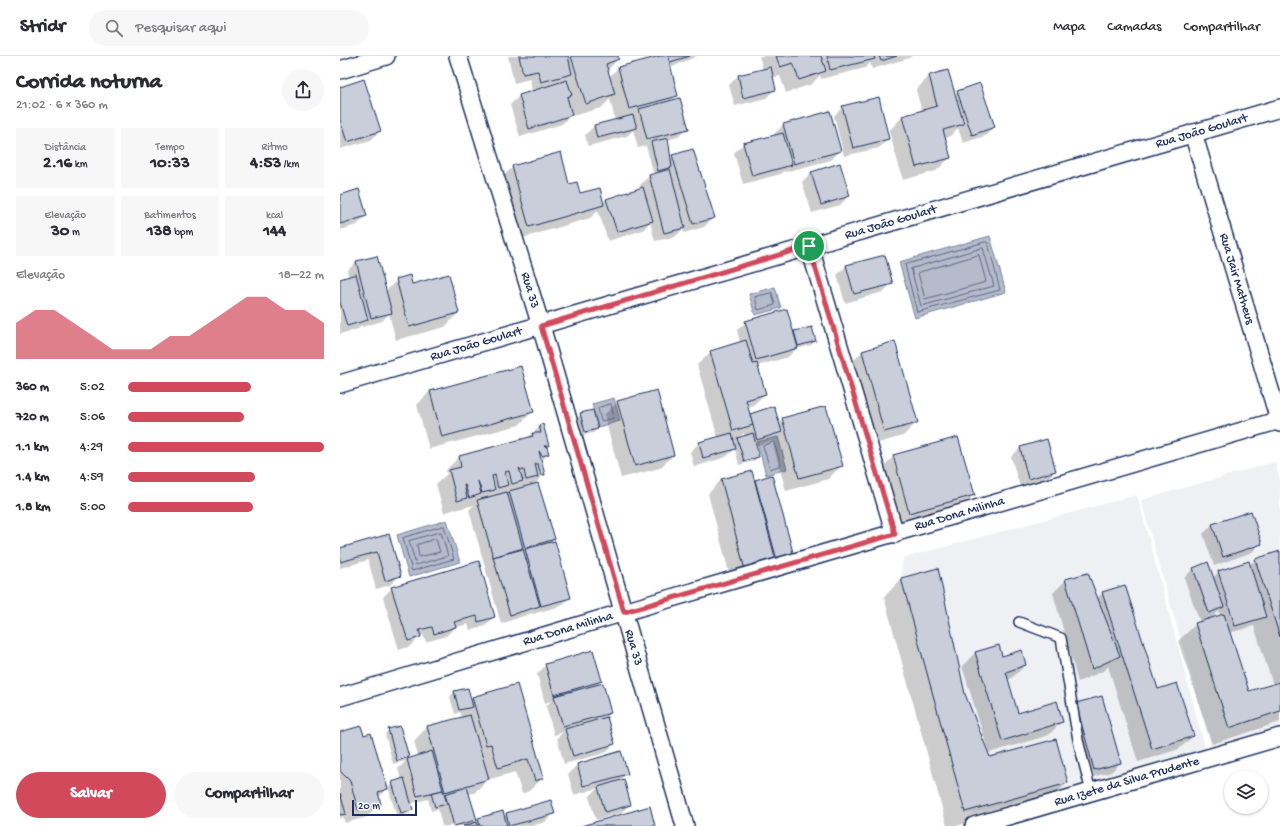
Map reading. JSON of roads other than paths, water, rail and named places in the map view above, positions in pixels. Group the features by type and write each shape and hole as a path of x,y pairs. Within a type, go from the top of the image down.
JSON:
{"street":[{"path":"340,70 386,56"},
{"name":"Rua 33","path":"458,56 541,326 685,826"},
{"name":"Rua João Goulart","path":"340,384 1280,108"},
{"name":"Rua Jair Matheus","path":"1193,134 1280,421"},
{"path":"809,246 895,534"},
{"name":"Rua Dona Milinha","path":"340,697 624,612 1280,421"},
{"name":"Rua Izete da Silva Prudente","path":"977,826 1280,737"}],"lane":[{"path":"1019,622 1061,638 1078,740 1091,792"}],"water":[{"path":"990,236 1006,292 915,318 899,262"},
{"path":"775,287 781,308 755,315 749,294"},
{"path":"614,398 620,421 598,427 592,404"},
{"path":"778,437 787,469 766,475 757,442"},
{"path":"447,520 460,562 409,577 397,535"}]}
